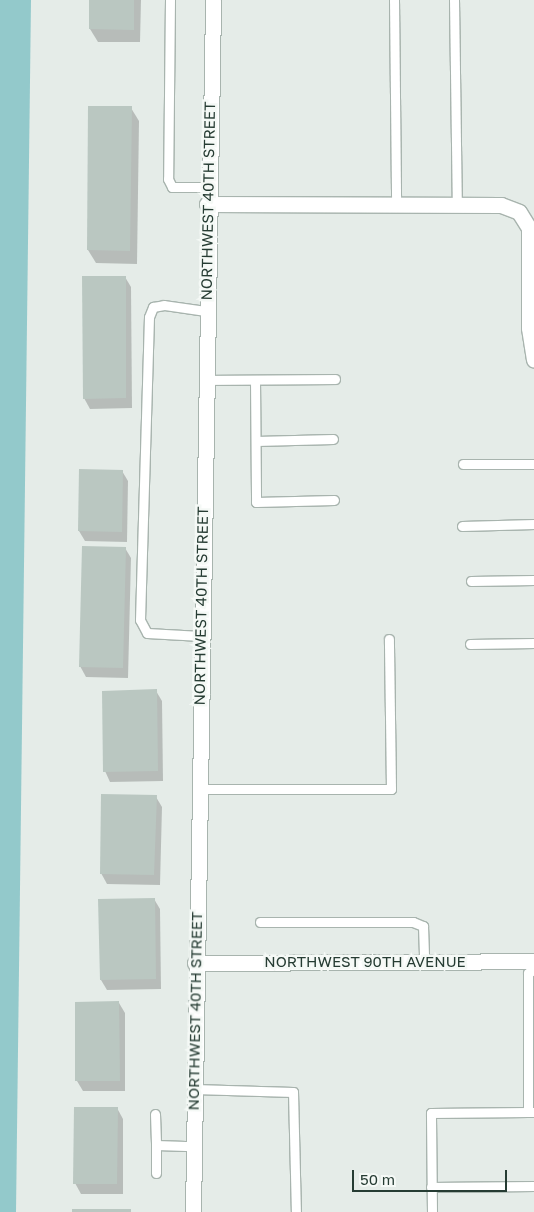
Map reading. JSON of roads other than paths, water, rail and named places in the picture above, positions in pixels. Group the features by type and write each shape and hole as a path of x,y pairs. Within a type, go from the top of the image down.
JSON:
{"street":[{"name":"NORTHWEST 40TH STREET","path":"192,1212 207,187 213,0"},
{"path":"207,204 501,205 519,212 529,228 529,328 534,360"},
{"name":"NORTHWEST 90TH AVENUE","path":"195,963 534,962"}],"lane":[{"path":"170,0 168,179 172,187 207,187"},
{"path":"394,0 396,205"},
{"path":"454,0 457,206"},
{"path":"200,636 147,633 140,620 149,317 153,308 164,305 205,312"},
{"path":"204,380 335,379"},
{"path":"255,380 256,502 334,500"},
{"path":"256,441 333,439"},
{"path":"463,464 534,464"},
{"path":"462,526 534,524"},
{"path":"471,581 534,580"},
{"path":"198,789 391,789 389,639"},
{"path":"470,644 534,643"},
{"path":"260,922 413,922 423,926 424,962"},
{"path":"432,1212 432,1113 531,1112 528,973 534,970"},
{"path":"194,1089 293,1092 296,1212"},
{"path":"155,1114 156,1173"},
{"path":"156,1145 193,1146"},
{"path":"432,1187 534,1186"}],"water":[{"path":"0,0 31,0 16,1212 0,1212"}]}
